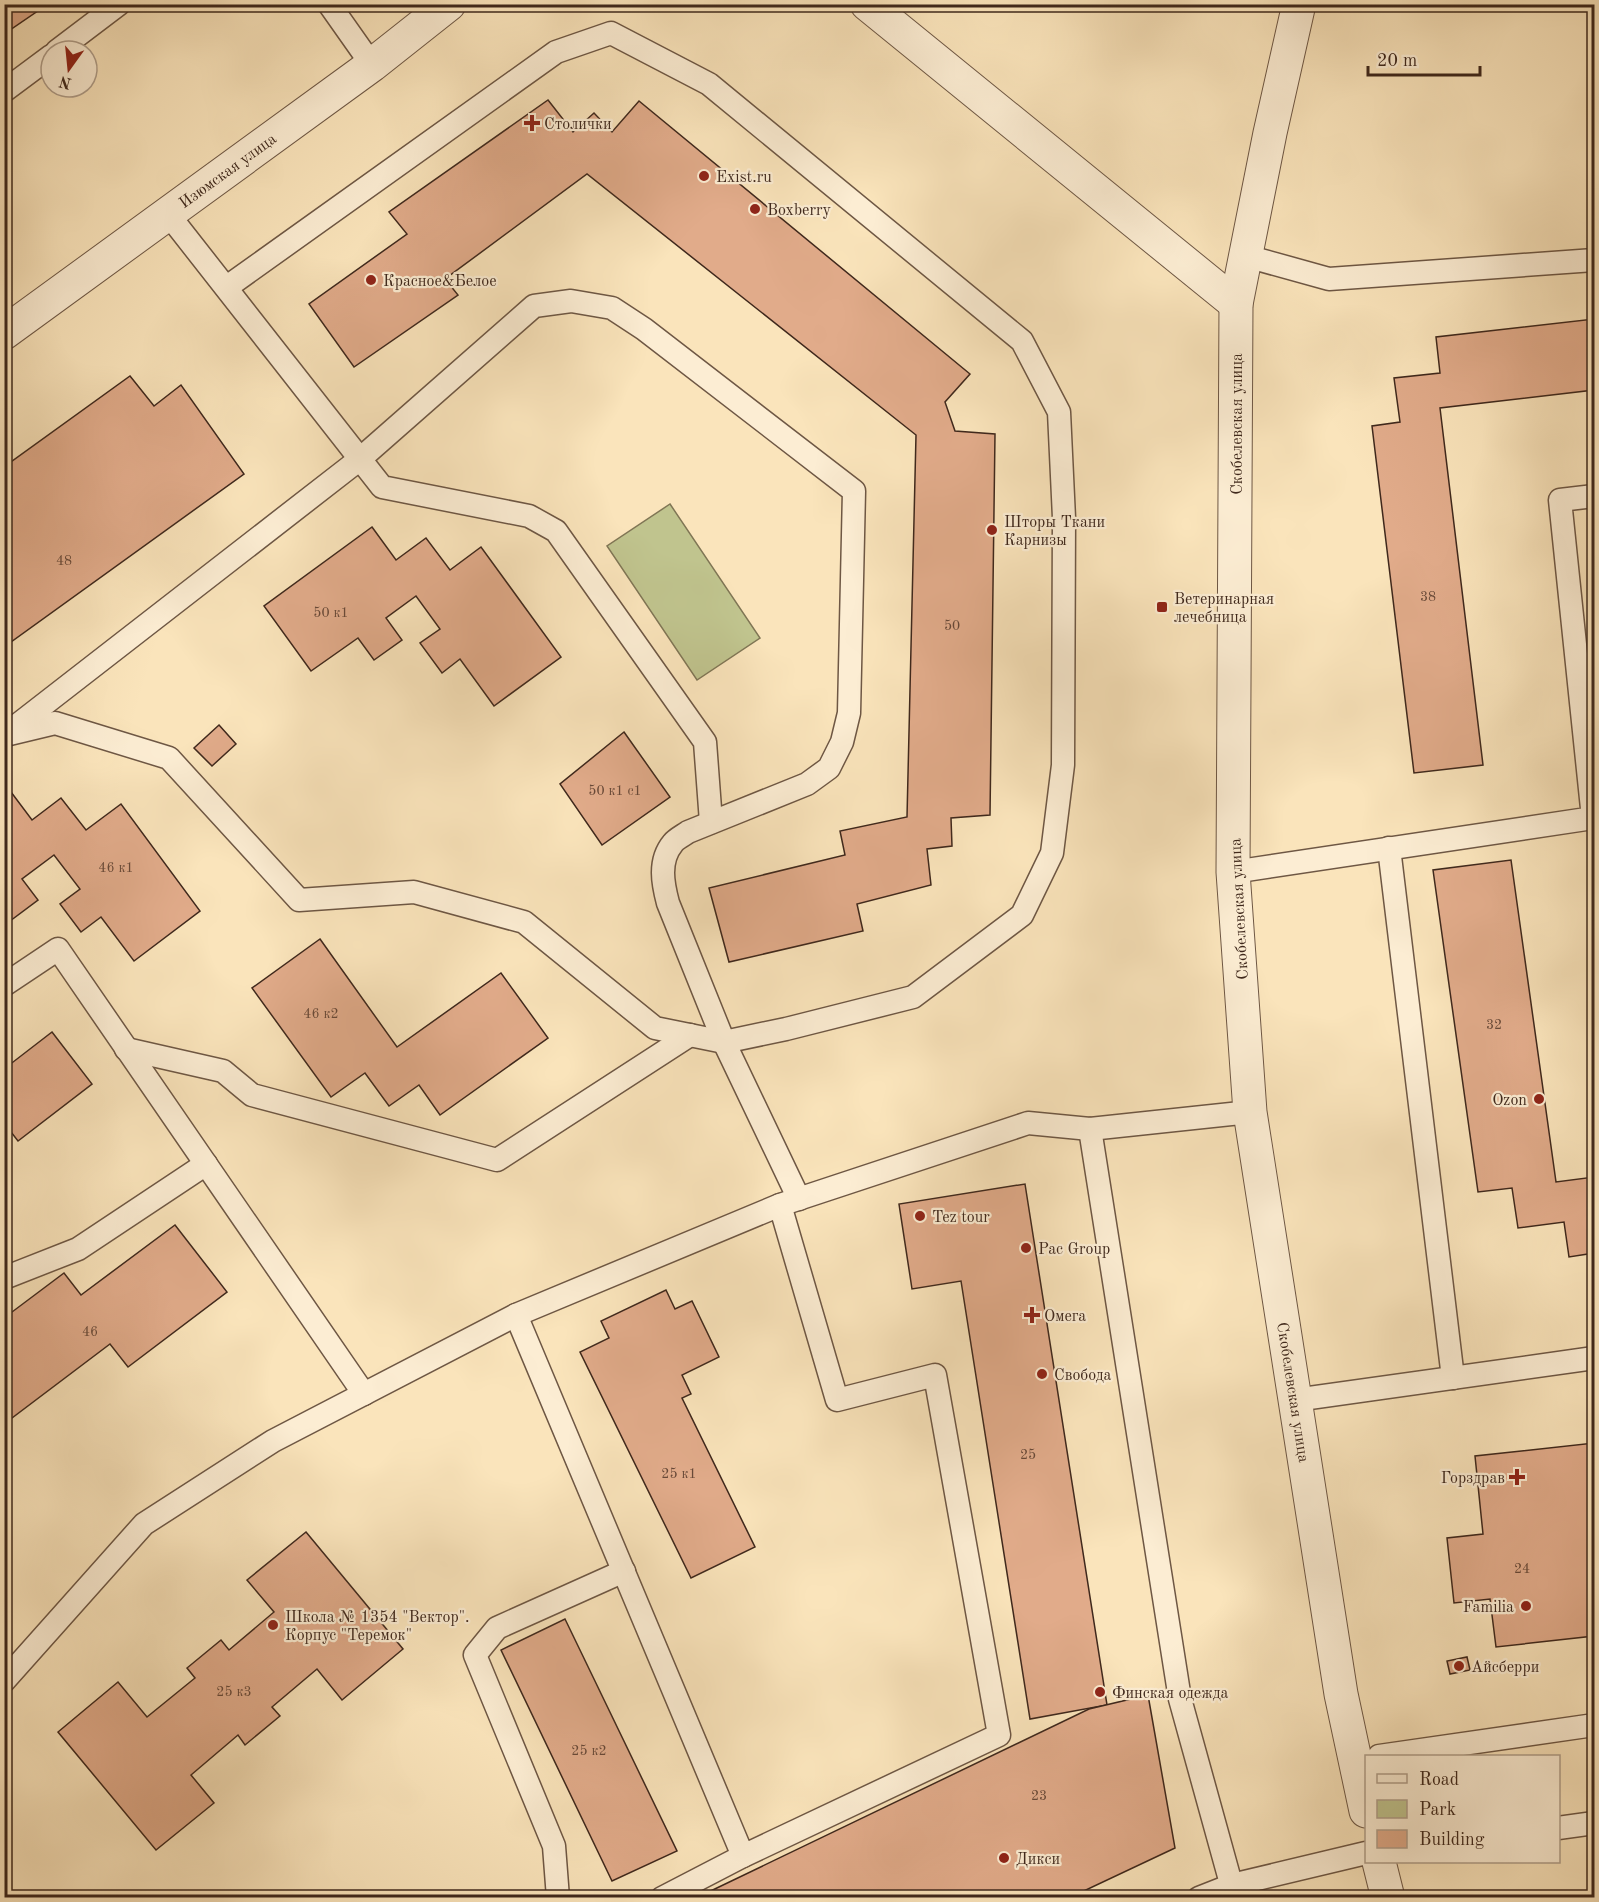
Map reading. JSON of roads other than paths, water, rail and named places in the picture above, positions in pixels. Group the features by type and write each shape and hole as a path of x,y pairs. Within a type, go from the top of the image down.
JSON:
{"street":[{"name":"Изюмская улица","path":"4,333 372,65 449,4"},
{"path":"867,4 1236,304"},
{"name":"Скобелевская улица","path":"1299,4 1270,133 1236,304 1233,872 1250,1112 1341,1695 1366,1755"},
{"path":"1379,1863 1388,1898"}],"lane":[{"path":"73,39 119,4"},
{"path":"329,4 372,65"},
{"path":"227,287 556,52 611,33 709,84 1022,341 1059,412 1064,518 1063,765 1052,853 1022,915 913,997 724,1042 655,1028 524,922 414,892 299,900 169,758 55,723 4,735 360,459 534,306 571,301 612,308 644,329 854,491 849,713 842,742 829,768 807,784 688,832 673,843 664,861 662,881 668,903 724,1042 789,1202 837,1400 935,1375 999,1735 743,1856 662,1898"},
{"path":"4,91 39,65"},
{"path":"168,214 382,487 529,516 556,531 705,742 711,822"},
{"path":"1246,256 1329,279 1594,260"},
{"path":"1233,872 1389,848 1594,823 1560,500 1594,496"},
{"path":"1389,848 1453,1378"},
{"path":"4,985 58,949 364,1394"},
{"path":"126,1048 223,1071 252,1095 497,1160 690,1035"},
{"path":"4,1681 144,1524 273,1441 516,1315 789,1202 1028,1123 1090,1129 1250,1112"},
{"path":"1090,1129 1180,1699 1233,1891"},
{"path":"4,1278 78,1249 206,1164"},
{"path":"516,1315 743,1856"},
{"path":"1295,1400 1594,1358"},
{"path":"558,1898 555,1846 475,1655 497,1628 624,1571"},
{"path":"1388,1755 1594,1725"},
{"path":"1560,1828 1594,1823"},
{"path":"1199,1898 1233,1891 1365,1853"}],"place":[{"name":"Столички","path":"532,123"},
{"name":"Exist.ru","path":"704,176"},
{"name":"Boxberry","path":"755,209"},
{"name":"Красное&Белое","path":"371,280"},
{"name":"Шторы Ткани Карнизы","path":"992,530"},
{"name":"Ветеринарная лечебница","path":"1162,607"},
{"name":"Ozon","path":"1539,1099"},
{"name":"Tez tour","path":"920,1216"},
{"name":"Pac Group","path":"1026,1248"},
{"name":"Омега","path":"1032,1315"},
{"name":"Свобода","path":"1042,1374"},
{"name":"Горздрав","path":"1517,1477"},
{"name":"Familia","path":"1526,1606"},
{"name":"Школа № 1354 \"Вектор\". Корпус \"Теремок\"","path":"273,1625"},
{"name":"Айсберри","path":"1459,1666"},
{"name":"Финская одежда","path":"1100,1692"},
{"name":"Дикси","path":"1004,1858"}]}
